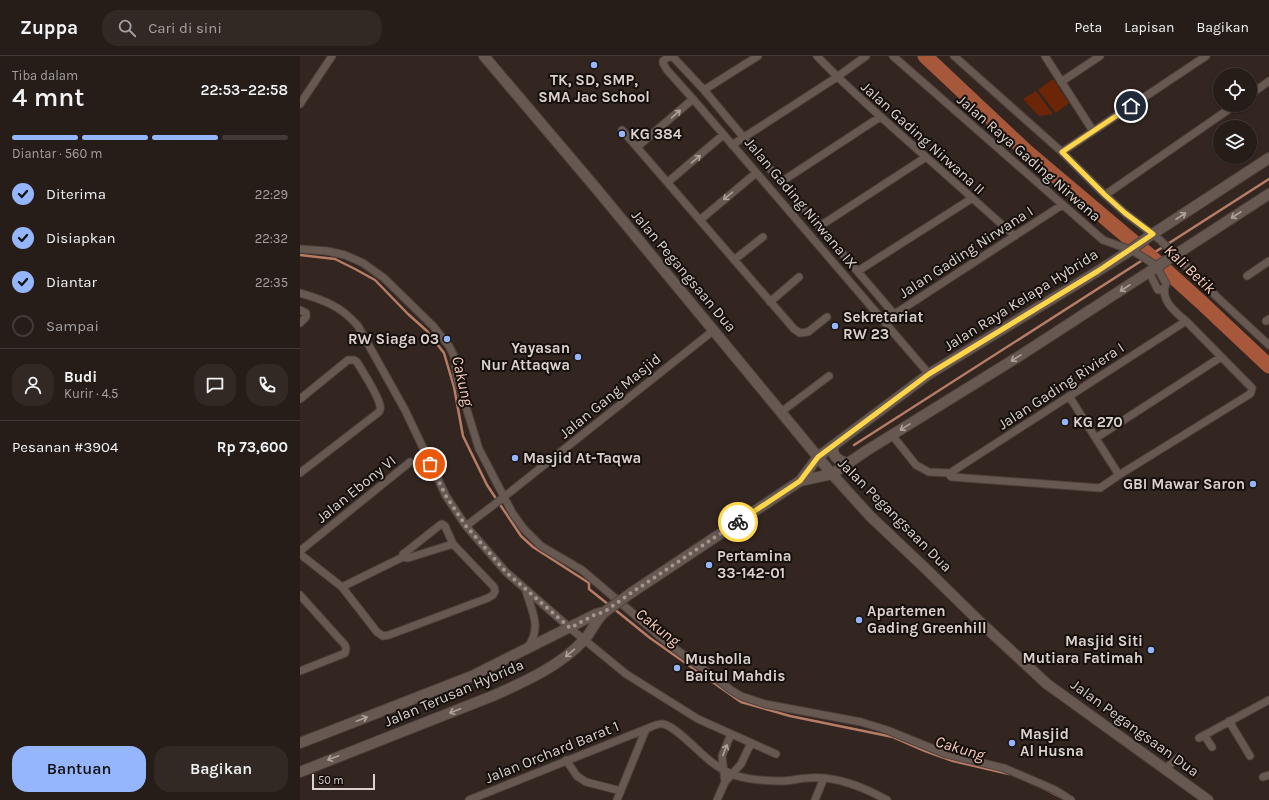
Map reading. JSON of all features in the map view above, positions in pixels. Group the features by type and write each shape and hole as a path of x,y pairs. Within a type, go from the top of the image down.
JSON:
{"main road":[{"name":"Jalan Pegangsaan Dua","path":"484,56 595,187 832,474 870,516 980,622 1048,684 1208,800"},
{"name":"Jalan Raya Kelapa Hybrida","path":"605,612 631,593 800,481 818,457 929,374 1133,248 1154,237 1269,158"},
{"name":"Jalan Raya Kelapa Hybrida","path":"800,481 832,474 847,463 1021,355 1171,254 1269,194"},
{"path":"833,446 835,457 840,461 847,463"},
{"path":"842,485 845,473 853,461 859,456"},
{"name":"Jalan Terusan Hybrida","path":"300,743 472,676 596,614 605,612"},
{"name":"Jalan Terusan Hybrida","path":"300,772 522,683 560,661 585,640 605,612"}],"street":[{"path":"300,104 332,56"},
{"path":"704,90 758,56"},
{"name":"Jalan Gading Nirwana II","path":"817,56 880,117 1015,236"},
{"path":"732,145 664,65 663,61 668,57 674,57 744,137 837,77 866,56"},
{"name":"Jalan Raya Gading Nirwana","path":"893,56 1103,240 1133,248 1153,267"},
{"path":"954,56 1062,152 1105,195 1154,237 1269,345"},
{"path":"1045,56 1093,130"},
{"path":"1061,82 1100,56"},
{"path":"1062,152 1206,56"},
{"path":"1257,90 1269,82"},
{"path":"637,147 693,98"},
{"path":"1105,195 1225,112"},
{"path":"781,182 880,117"},
{"path":"622,130 794,329 800,334 808,332 827,317"},
{"path":"668,182 723,135"},
{"name":"Jalan Gading Nirwana IX","path":"894,314 744,137 732,145 929,374"},
{"path":"820,226 926,157"},
{"path":"700,220 756,173"},
{"path":"858,271 972,199"},
{"name":"Jalan Gading Nirwana I","path":"884,321 1062,205"},
{"path":"734,260 763,237"},
{"path":"300,249 327,251 345,255 363,263 384,278 441,335 454,356 457,378 479,449 503,498 524,529 536,541 582,570 670,645 742,696 765,704 861,722 887,730 946,754 1004,768 1055,790 1071,800"},
{"path":"1247,276 1269,261"},
{"path":"892,435 916,465 929,472 950,473 950,476 952,477 1100,488 1250,394 1252,388 1186,321 1177,314 1169,304 1165,298 1164,289 1166,284 1153,267"},
{"path":"770,302 799,277"},
{"path":"300,293 326,301 333,305 353,321 362,332 405,410 446,496 466,526 506,572 526,591 626,674 698,719 776,754"},
{"path":"300,310 306,313 306,317 300,323"},
{"name":"Jalan Gading Riviera I","path":"950,473 1186,321"},
{"name":"Jalan Gang Masjid","path":"466,526 714,330"},
{"path":"1096,438 1221,357"},
{"path":"300,399 351,359 357,362 381,408 379,412 300,473"},
{"path":"781,412 828,376"},
{"path":"1069,396 1119,475"},
{"name":"Jalan Ebony VI","path":"300,552 410,462"},
{"path":"300,552 342,587 377,632 383,636 488,598 493,595 495,591 494,587 453,544 445,526 442,524 403,554 403,557"},
{"path":"342,587 403,557 408,558 453,544"},
{"path":"526,591 536,626 532,641 527,648"},
{"path":"300,594 303,601 345,645 346,650 343,654 300,671"},
{"path":"1212,747 1202,736 1269,700"},
{"path":"1229,721 1250,756"},
{"name":"Jalan Orchard Barat 1","path":"469,800 566,760 656,725 663,724 678,732 713,764 732,774 758,780 782,781 824,778 848,783 869,790 887,800"},
{"path":"617,800 646,729"},
{"path":"725,782 722,756 731,734"},
{"path":"717,800 725,782 741,764 751,743"},
{"path":"1165,769 1179,757"},
{"path":"566,760 576,776 586,782 621,791"},
{"path":"815,800 824,778"}],"shaded area":[{"path":"1053,79 1069,103 1056,113 1038,90"},
{"path":"1036,91 1053,114 1039,116 1023,99"}],"waterway":[{"name":"Kali Betik","path":"925,56 1026,151 1149,255 1269,366"},
{"path":"854,445 1269,179"},
{"name":"Cakung","path":"300,255 335,259 375,280 427,331 444,353 454,387 463,436 487,485 521,536 533,547 589,583 589,589 609,605"},
{"name":"Cakung","path":"613,608 650,638 741,702 790,716 893,737 953,761 1009,774"},
{"name":"Cakung","path":"1045,789 1060,797"}],"way so far":[{"path":"430,464 446,496 466,526 506,572 570,628 596,614 604,612 738,522"}],"place":[{"name":"TK, SD, SMP, SMA Jac School","path":"594,65"},
{"name":"KG 384","path":"622,134"},
{"name":"Sekretariat RW 23","path":"835,326"},
{"name":"RW Siaga 03","path":"447,339"},
{"name":"Yayasan Nur Attaqwa","path":"578,357"},
{"name":"KG 270","path":"1065,422"},
{"name":"Masjid At-Taqwa","path":"515,458"},
{"name":"GBI Mawar Saron","path":"1253,484"},
{"name":"Pertamina 33-142-01","path":"709,565"},
{"name":"Apartemen Gading Greenhill","path":"859,620"},
{"name":"Masjid Siti Mutiara Fatimah","path":"1151,650"},
{"name":"Musholla Baitul Mahdis","path":"677,668"},
{"name":"Masjid Al Husna","path":"1012,743"}],"route":[{"path":"738,522 800,481 818,457 929,374 1098,271 1153,234 1125,213 1105,195 1062,152 1131,106"}]}
